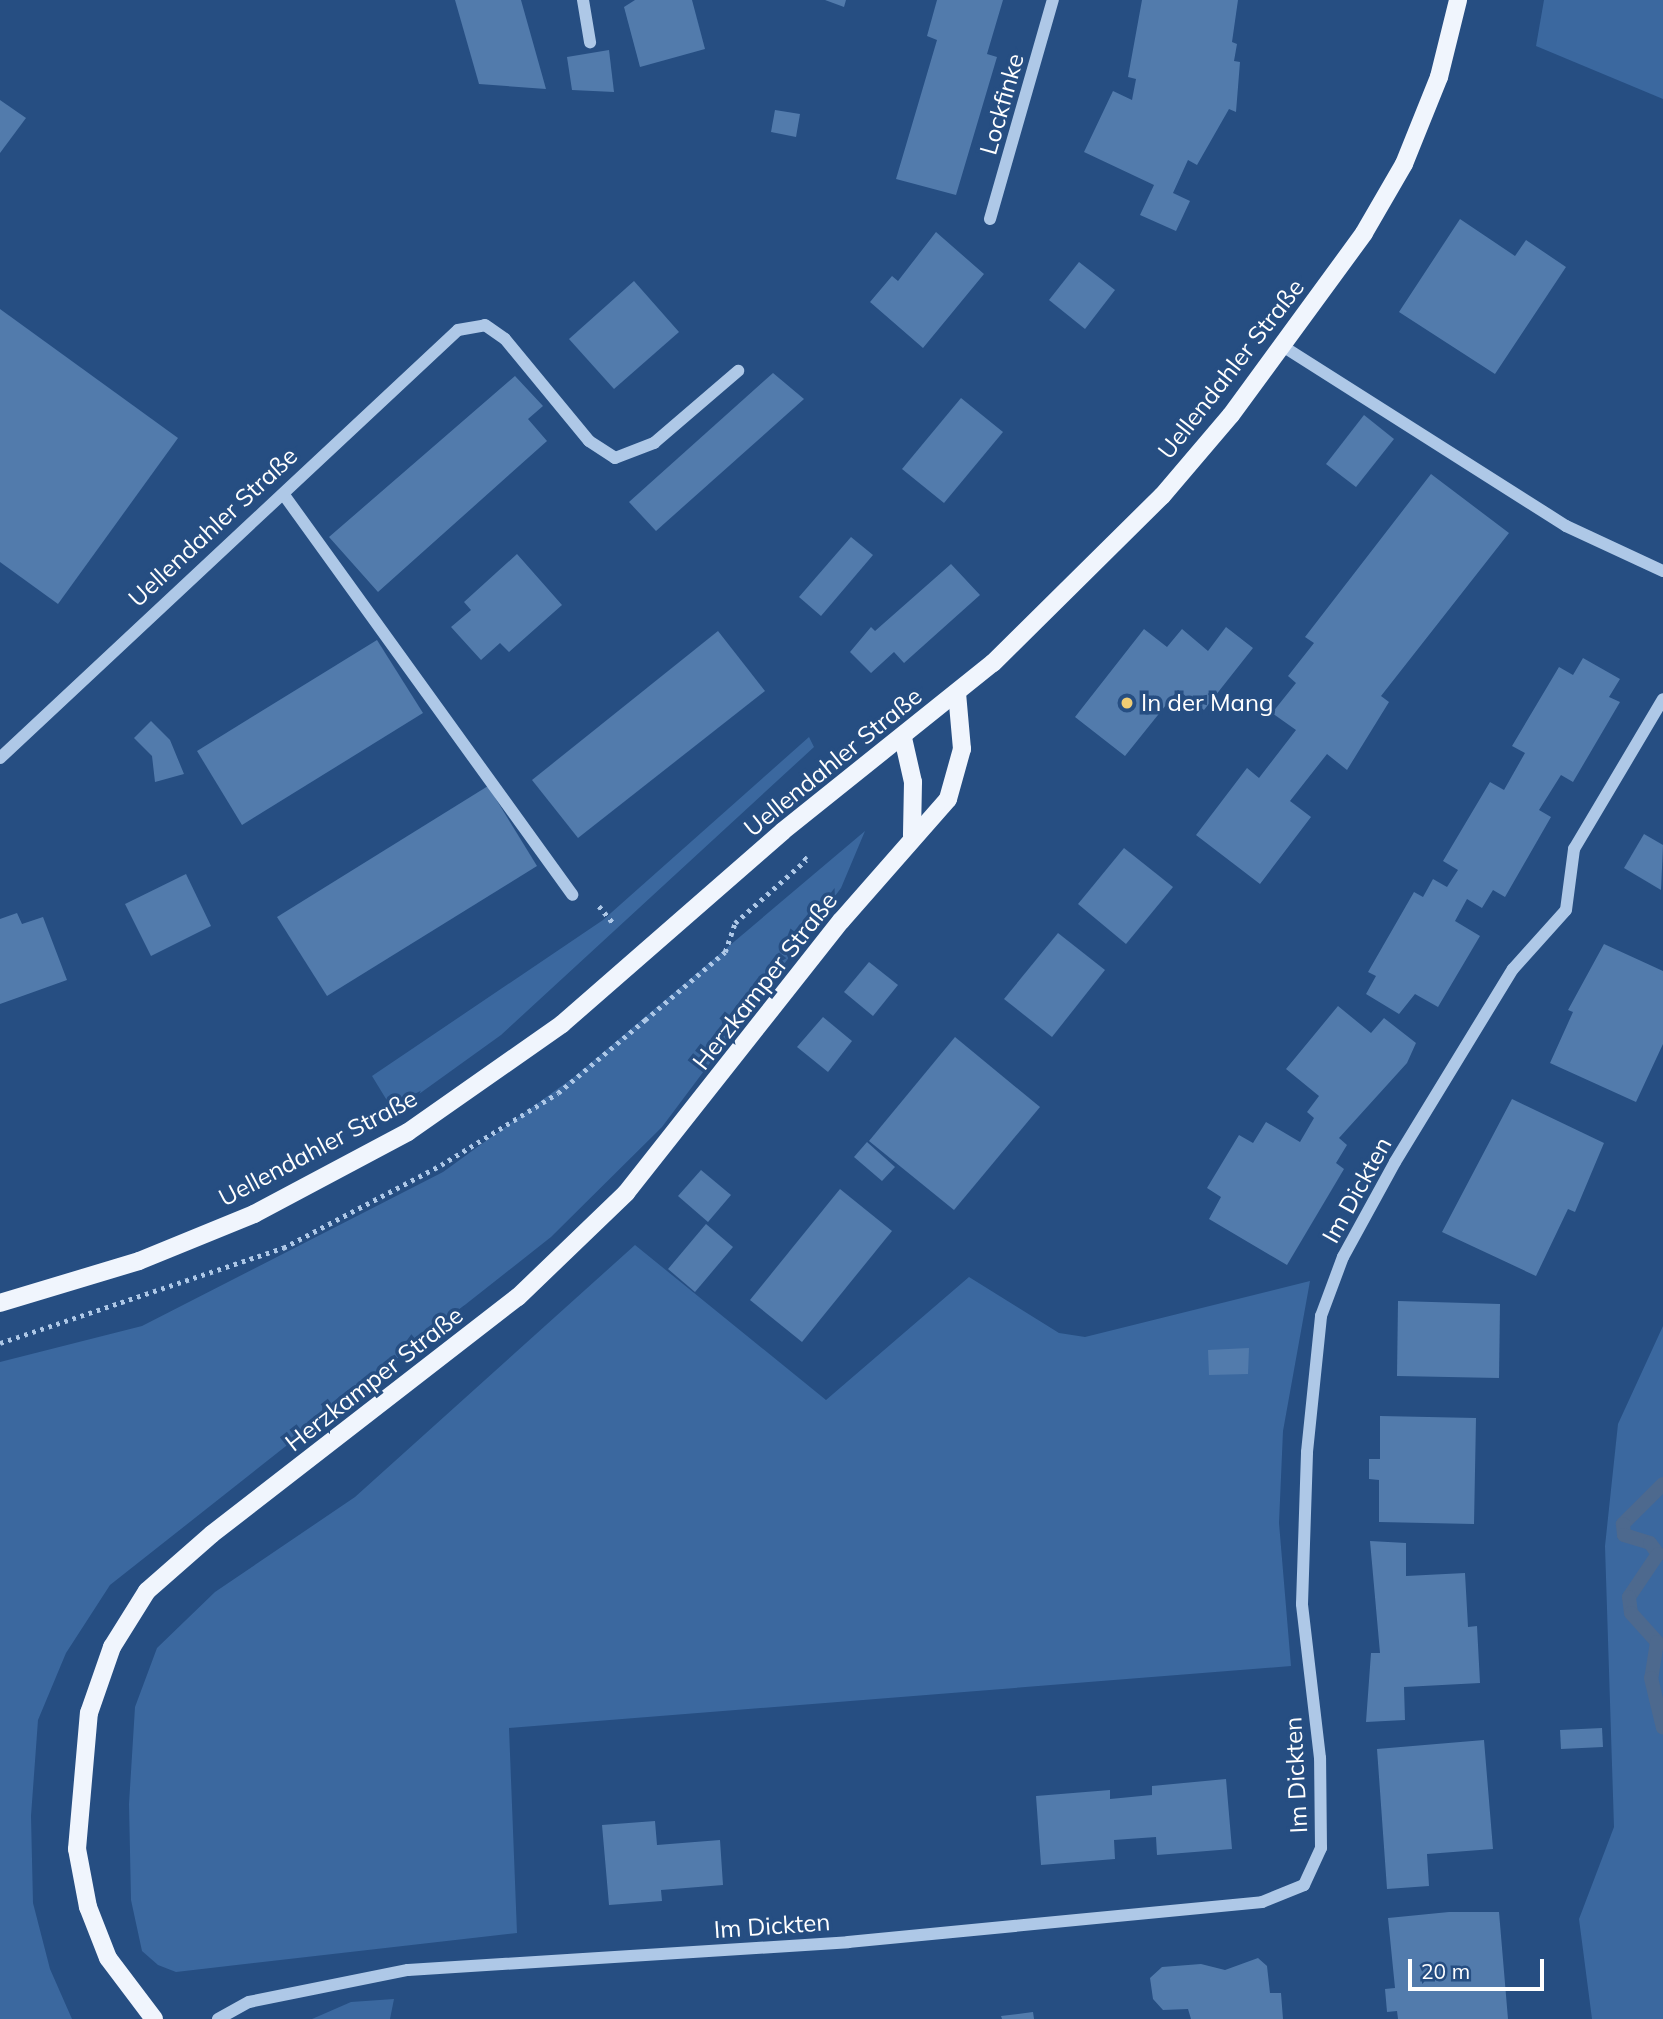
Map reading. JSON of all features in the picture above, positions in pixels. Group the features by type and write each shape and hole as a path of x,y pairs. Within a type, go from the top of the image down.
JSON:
{"main road":[{"name":"Uellendahler Straße","path":"0,1303 139,1261 254,1214 408,1132 562,1024 783,831 957,693 1162,496 1284,347 1404,164 1439,78 1458,0"},
{"name":"Herzkamper Straße","path":"153,2019 108,1958 88,1907 77,1849 89,1713 112,1647 147,1591 518,1297 626,1193 912,836 948,799 960,769 957,693"},
{"path":"903,738 913,782 912,836"}],"street":[{"path":"583,0 590,42"},
{"name":"Lockfinke","path":"990,219 1053,0"},
{"name":"Uellendahler Straße","path":"0,758 458,330 485,324 505,339 589,441 615,458 654,443 738,371"},
{"path":"1284,347 1566,526 1663,571"},
{"path":"284,495 572,895"},
{"name":"Im Dickten","path":"218,2019 249,2002 408,1970 1082,1919 1262,1902 1304,1885 1321,1848 1320,1758 1302,1604 1307,1452 1321,1316 1343,1257 1395,1162 1513,969 1566,910 1574,849 1663,699"}],"path":[{"path":"598,904 614,924"}],"shaded area":[{"path":"1544,0 1663,0 1663,99 1536,46"},
{"path":"809,737 814,747 501,1035 394,1112 372,1076 603,920"},
{"path":"865,831 841,888 662,1127 551,1237 110,1585 66,1653 38,1720 31,1816 33,1903 50,1969 72,2019 0,2019 0,1362 142,1326 443,1172 574,1077"},
{"path":"635,1245 826,1400 969,1277 1059,1333 1085,1337 1310,1281 1283,1431 1279,1523 1291,1666 509,1728 517,1933 176,1972 158,1965 142,1951 131,1900 129,1804 135,1707 157,1648 215,1592 355,1497"},
{"path":"1663,1326 1663,2019 1592,2019 1579,1919 1614,1827 1605,1546 1618,1424"},
{"path":"394,1999 390,2019 312,2019 351,2002"}],"building":[{"path":"455,0 521,0 546,89 479,84"},
{"path":"635,0 692,0 705,49 640,67 624,7"},
{"path":"825,0 846,0 844,7"},
{"path":"937,0 1003,0 987,54 997,57 956,195 896,179 937,40 927,36"},
{"path":"1142,0 1238,0 1232,42 1237,44 1234,61 1240,62 1236,112 1229,109 1197,165 1188,160 1173,193 1190,201 1176,231 1140,215 1154,185 1084,152 1113,91 1132,100 1136,79 1128,77"},
{"path":"609,50 614,92 572,90 567,57"},
{"path":"0,100 26,118 0,153"},
{"path":"775,110 800,114 796,137 771,132"},
{"path":"1460,219 1515,256 1526,240 1566,267 1495,374 1399,312"},
{"path":"936,232 984,274 923,348 870,302 892,276 898,281"},
{"path":"1079,262 1115,290 1085,329 1049,300"},
{"path":"634,281 679,332 614,389 569,339"},
{"path":"0,309 178,438 58,604 0,562"},
{"path":"773,373 804,399 656,531 629,502"},
{"path":"515,376 543,406 528,419 547,441 378,592 329,537"},
{"path":"961,398 1003,432 944,503 902,469"},
{"path":"1364,415 1394,439 1356,487 1326,464"},
{"path":"1431,474 1509,533 1381,696 1389,702 1347,770 1327,754 1290,801 1311,817 1260,884 1196,835 1247,768 1259,778 1296,730 1272,713 1296,683 1288,676 1314,643 1305,637"},
{"path":"851,537 873,555 821,616 799,597"},
{"path":"517,554 562,605 509,652 500,643 481,660 451,627 471,610 464,602"},
{"path":"951,564 980,595 904,663 894,652 871,673 850,652 871,627 875,631"},
{"name":"In der Mang","path":"1226,627 1253,648 1204,710 1178,690 1125,756 1075,717 1144,629 1167,647 1182,629 1208,651"},
{"path":"718,631 765,691 578,838 532,780"},
{"path":"377,640 423,713 242,825 197,751"},
{"path":"1583,658 1620,679 1609,697 1620,702 1573,782 1561,775 1539,810 1551,817 1505,897 1493,890 1482,908 1467,899 1455,921 1480,936 1438,1007 1415,994 1399,1014 1366,994 1376,976 1368,972 1414,892 1423,897 1433,879 1447,887 1458,870 1443,861 1490,782 1504,790 1525,753 1512,746 1559,667 1573,675"},
{"path":"151,721 170,740 184,774 155,782 152,756 134,738"},
{"path":"488,786 537,866 327,996 277,917"},
{"path":"1644,834 1663,845 1661,890 1624,868"},
{"path":"1124,848 1173,887 1126,944 1078,904"},
{"path":"186,874 211,926 151,956 125,904"},
{"path":"17,913 22,924 43,917 67,980 0,1004 0,919"},
{"path":"1058,933 1105,970 1052,1037 1004,999"},
{"path":"1604,944 1663,971 1663,1044 1636,1102 1550,1063 1573,1012 1568,1010"},
{"path":"869,962 898,985 873,1016 844,992"},
{"path":"1338,1006 1371,1033 1384,1018 1416,1043 1407,1063 1339,1138 1347,1145 1336,1163 1344,1169 1287,1265 1209,1219 1221,1197 1207,1188 1239,1135 1253,1143 1266,1122 1300,1142 1314,1118 1307,1112 1319,1096 1286,1069"},
{"path":"823,1017 852,1041 828,1072 797,1047"},
{"path":"955,1037 1040,1107 954,1210 869,1141"},
{"path":"1512,1099 1604,1143 1575,1212 1568,1209 1536,1276 1442,1232"},
{"path":"867,1142 895,1167 882,1181 854,1157"},
{"path":"701,1170 731,1195 708,1222 678,1196"},
{"path":"840,1189 892,1231 802,1342 750,1300"},
{"path":"706,1224 733,1247 695,1292 668,1269"},
{"path":"1398,1301 1500,1304 1499,1378 1397,1376"},
{"path":"1249,1348 1248,1374 1209,1375 1208,1350"},
{"path":"1380,1416 1476,1418 1474,1524 1379,1522 1379,1480 1369,1479 1369,1459 1380,1459"},
{"path":"1370,1541 1406,1543 1406,1576 1465,1573 1468,1627 1477,1626 1480,1683 1404,1687 1405,1720 1366,1722 1371,1653 1380,1653"},
{"path":"1602,1728 1603,1747 1561,1749 1560,1730"},
{"path":"1484,1740 1493,1849 1427,1854 1429,1886 1387,1889 1377,1749"},
{"path":"1226,1779 1232,1849 1157,1855 1156,1837 1114,1840 1115,1859 1041,1865 1036,1796 1110,1790 1110,1799 1152,1795 1152,1786"},
{"path":"655,1821 657,1845 720,1840 723,1885 661,1890 662,1901 609,1905 602,1825"},
{"path":"1449,1912 1499,1912 1508,2019 1398,2019 1397,2011 1387,2012 1385,1989 1395,1988 1388,1918"},
{"path":"1258,1958 1267,1966 1270,1993 1281,1993 1283,2019 1191,2019 1188,2009 1163,2010 1153,1999 1150,1978 1162,1967 1201,1964 1225,1970"},
{"path":"1033,2012 1034,2019 1002,2019 1001,2016"}],"waterway":[{"path":"1663,1484 1623,1524 1624,1535 1650,1543 1658,1554 1629,1597 1631,1613 1657,1642 1651,1678 1663,1728"}],"place":[{"name":"In der Mang","path":"1127,703"}]}
